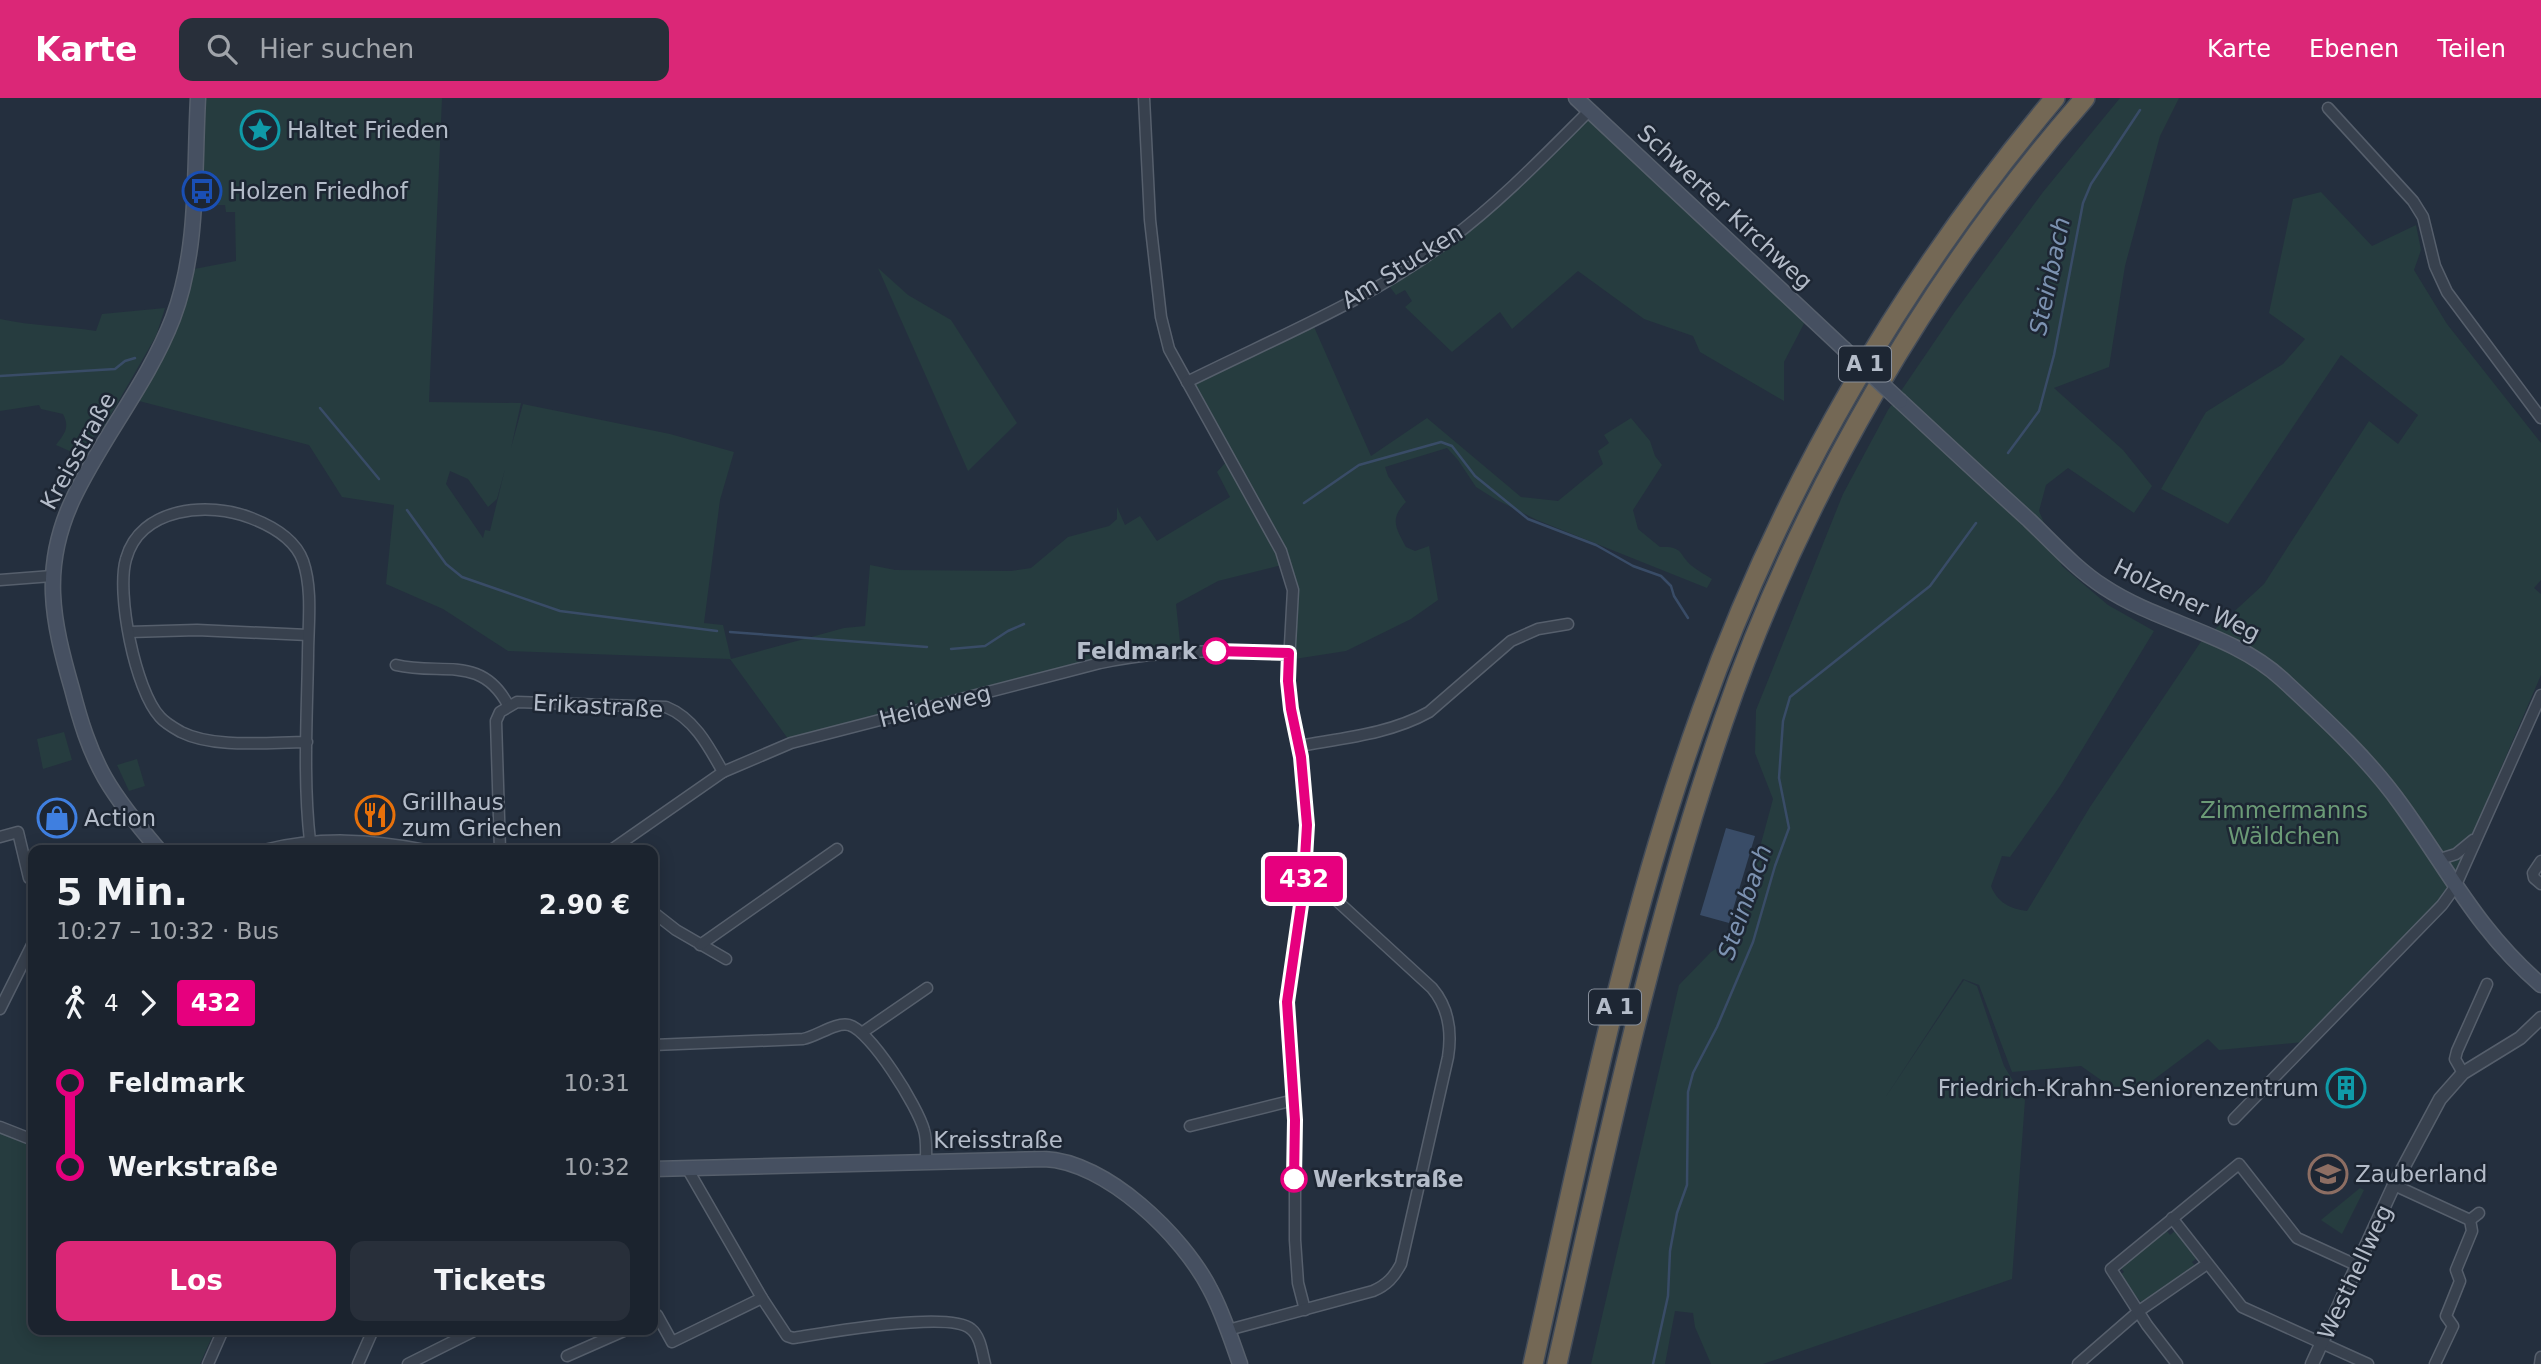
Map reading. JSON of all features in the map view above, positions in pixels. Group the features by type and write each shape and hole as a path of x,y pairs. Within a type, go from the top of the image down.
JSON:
{"highway":[{"name":"A 1","path":"1533,1364 1595,1090 1644,895 1701,712 1748,593 1805,473 1877,343 1976,197 2055,98"},
{"name":"A 1","path":"1557,1364 1621,1082 1667,900 1724,719 1770,601 1820,495 1898,355 1996,209 2085,98"}],"main road":[{"name":"Kreisstraße","path":"152,845 111,788 93,755 55,622 52,576 58,536 74,498 136,394 173,318 190,245 198,98"},
{"name":"Schwerter Kirchweg","path":"1576,98 1843,348"},
{"name":"Holzener Weg","path":"1843,348 2090,577 2131,604 2231,645 2259,660 2280,678 2379,777 2402,805 2455,887 2504,950 2541,985"},
{"name":"Kreisstraße","path":"658,1169 1055,1159 1081,1166 1129,1196 1157,1221 1189,1257 1210,1287 1240,1364"}],"street":[{"path":"1144,98 1146,169 1161,317 1169,349 1282,551 1293,590 1288,681 1299,747 1307,825 1303,891 1287,1002 1294,1100 1295,1240 1298,1283 1305,1310"},
{"path":"2328,108 2413,201 2423,217 2434,266 2447,292 2541,418"},
{"name":"Am Stucken","path":"1187,382 1357,298 1421,260 1485,211 1590,110"},
{"path":"307,742 207,741 180,732 159,716 149,701 137,669 129,632 124,576 126,559 142,531 170,514 213,509 237,512 284,536 302,559 307,585 310,841"},
{"path":"0,580 52,576"},
{"path":"1299,747 1386,730 1417,719 1429,712 1511,641 1538,629 1568,624"},
{"path":"129,632 197,630 308,635"},
{"name":"Heideweg","path":"618,845 723,772 791,743 1138,655 1181,651 1289,653"},
{"path":"396,665 461,669 475,673 487,678 498,688 508,705"},
{"path":"2234,1119 2442,905 2455,887 2541,695"},
{"name":"Erikastraße","path":"500,845 496,721 500,712 517,702 666,707 680,713 693,727 723,772"},
{"path":"0,837 18,832 28,874"},
{"path":"2437,860 2456,854 2475,838"},
{"path":"290,845 344,839 395,845"},
{"path":"700,945 837,849"},
{"path":"2541,861 2533,873 2534,878 2541,884"},
{"path":"1228,1330 1373,1291 1385,1285 1401,1264 1450,1043 1446,1012 1432,988 1335,899 1303,891"},
{"path":"658,916 676,930 726,959"},
{"path":"0,1009 28,953"},
{"path":"2463,1073 2455,1059 2457,1051 2487,984"},
{"path":"863,1032 927,988"},
{"name":"Westhellweg","path":"2312,1364 2356,1265 2431,1112 2463,1073 2520,1038 2541,1018"},
{"path":"658,1045 803,1039 816,1037 841,1024 851,1026 863,1032 902,1084 923,1127 926,1162"},
{"path":"1190,1126 1294,1100"},
{"path":"0,1127 28,1138"},
{"path":"2178,1364 2147,1325 2111,1269 2239,1164 2297,1238 2356,1265"},
{"path":"687,1168 787,1336 793,1338 902,1323 953,1322 963,1324 977,1335 985,1364"},
{"path":"2394,1185 2474,1217 2472,1231 2456,1269 2460,1281 2446,1316 2453,1326 2435,1364"},
{"path":"2172,1218 2242,1307 2368,1364"},
{"path":"2078,1364 2139,1311 2207,1264"},
{"path":"658,1317 672,1342 762,1298"},
{"path":"208,1364 221,1335"},
{"path":"358,1364 371,1335"},
{"path":"408,1364 466,1335"},
{"path":"567,1356 615,1335"},
{"path":"2540,1364 2541,1357"}],"green space":[{"path":"206,98 442,98 429,402 521,403 511,448 523,404 670,434 734,452 720,500 704,623 723,625 731,659 844,628 865,626 870,565 895,570 1011,571 1031,568 1068,537 1109,526 1117,519 1117,507 1125,525 1140,516 1157,541 1230,497 1217,472 1226,462 1187,382 1311,320 1371,456 1427,418 1521,497 1558,501 1603,464 1598,451 1609,443 1604,435 1631,418 1650,441 1655,456 1662,465 1633,510 1638,529 1660,547 1677,549 1692,566 1712,579 1707,588 1537,520 1476,487 1447,448 1385,467 1406,502 1397,514 1397,529 1406,547 1415,551 1429,546 1438,600 1411,619 1346,651 1288,660 1292,624 1286,564 1218,581 1176,604 1181,651 1138,655 791,743 730,659 508,651 443,609 386,584 394,505 342,497 309,445 139,401 180,318 194,269 236,261 235,212 226,212 225,205 204,205","holes":["505,469 490,531 485,530 483,538 446,484 450,471 468,479 488,507 497,499"]},
{"name":"Zimmermanns Wäldchen","path":"2120,98 2179,98 2160,136 2125,266 2109,367 2054,388 2123,450 2152,486 2134,513 2068,468 2046,485 2039,511 2062,566 2108,605 2154,631 2060,786 2010,857 2002,856 1991,886 1997,896 2010,906 2027,911 2090,807 2200,643 2264,584 2369,421 2398,444 2418,415 2341,355 2228,524 2161,489 2206,412 2283,364 2305,339 2269,313 2293,199 2321,192 2372,246 2416,225 2421,250 2414,270 2447,324 2541,443 2541,580 2534,588 2541,594 2541,675 2444,900 2304,1042 2219,1050 2208,1039 2128,1099 2081,1066 2012,1072 1979,985 1963,979 1885,1098 1964,980 1977,986 2004,1066 2025,1100 2012,1279 1763,1364 1711,1364 1695,1327 1693,1313 1675,1311 1665,1364 1591,1364 1679,985 1711,952 1736,936 1773,799 1755,753 1756,710 1843,494 1888,410 1954,313 2043,192"},
{"path":"1590,110 1808,316 1784,362 1784,401 1700,352 1693,336 1644,319 1578,271 1512,329 1500,312 1452,352 1405,307 1412,301 1405,290 1396,295 1386,282 1450,240"},
{"path":"878,268 908,295 951,320 1017,423 968,471"},
{"path":"165,308 156,336 102,430 74,453 56,445 66,430 63,414 41,409 39,405 0,411 0,319 96,331 102,314"},
{"path":"64,732 72,760 43,769 37,739"},
{"path":"137,759 145,786 129,791 117,765"},
{"path":"0,1133 28,1143 28,1335 213,1335 200,1364 0,1364"},
{"path":"2360,1188 2364,1190 2342,1234 2321,1220"},
{"path":"2166,1230 2170,1235 2175,1231 2197,1258 2192,1262 2195,1266 2149,1303 2145,1299 2141,1302 2119,1276 2124,1272 2120,1267"}],"water":[{"path":"1726,828 1755,836 1729,923 1700,915"}],"waterway":[{"name":"Steinbach","path":"2008,453 2039,411 2054,355 2083,203 2091,184 2140,110"},
{"path":"0,376 115,369 125,361 135,358"},
{"path":"320,408 379,479"},
{"path":"1304,503 1359,465 1441,442 1452,446 1475,476 1528,519 1596,545 1633,566 1661,576 1671,586 1688,618"},
{"path":"407,510 446,564 462,577 560,611 717,631"},
{"name":"Steinbach","path":"1653,1364 1668,1296 1670,1251 1677,1213 1687,1185 1688,1092 1693,1073 1717,1027 1753,942 1789,828 1779,778 1783,721 1790,697 1930,586 1976,523"},
{"path":"951,649 985,646 1024,624"},
{"path":"730,632 927,647"}],"bus line":[{"name":"432","path":"1216,651 1289,653 1288,681 1304,778 1307,825 1303,891 1287,1002 1295,1120 1294,1179"}],"place":[{"name":"Haltet Frieden","path":"260,130"},
{"name":"Holzen Friedhof","path":"202,191"},
{"name":"Feldmark","path":"1216,651"},
{"name":"Grillhaus zum Griechen","path":"375,815"},
{"name":"Action","path":"57,818"},
{"name":"Friedrich-Krahn-Seniorenzentrum","path":"2346,1088"},
{"name":"Zauberland","path":"2328,1174"},
{"name":"Werkstraße","path":"1294,1179"}]}
